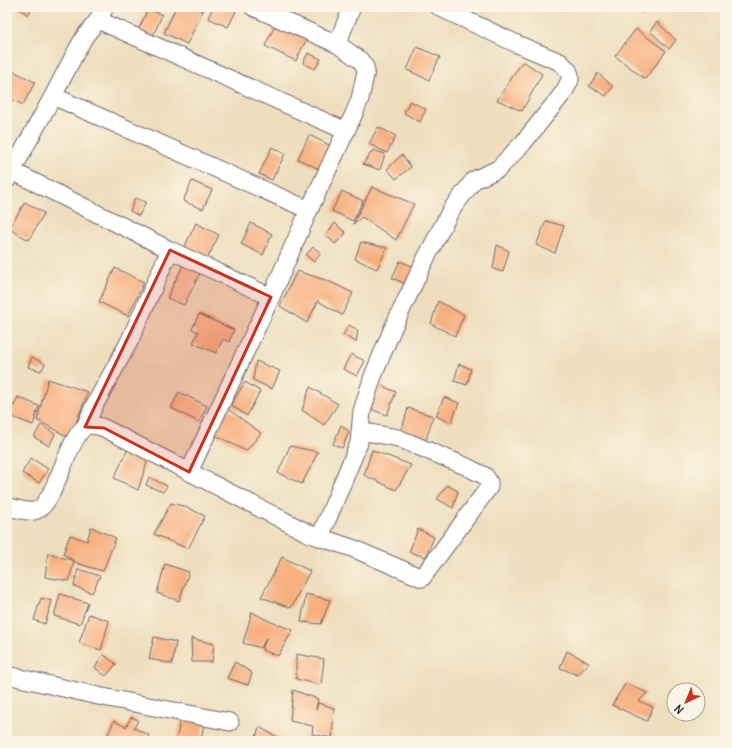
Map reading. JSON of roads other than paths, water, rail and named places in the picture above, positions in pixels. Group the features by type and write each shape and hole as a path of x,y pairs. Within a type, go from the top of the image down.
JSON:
{"street":[{"path":"189,472 271,297 360,100 366,71 360,60 338,44 253,7"},
{"path":"338,44 352,7"},
{"path":"320,537 359,443 362,411 392,330 425,260 451,210 474,180 503,165 523,143 564,92 570,80 568,70 560,62 517,44 439,7"},
{"path":"271,297 9,175 78,48 85,36 102,14 346,131"},
{"path":"53,96 309,210"},
{"path":"7,506 21,510 36,511 43,505 51,493 77,434 85,427 94,406 129,342 170,250"},
{"path":"85,427 93,425 104,428 298,528 352,548 422,578 489,487 489,482 485,476 465,466 398,438 360,431"},
{"path":"7,675 98,696 230,722"}]}
